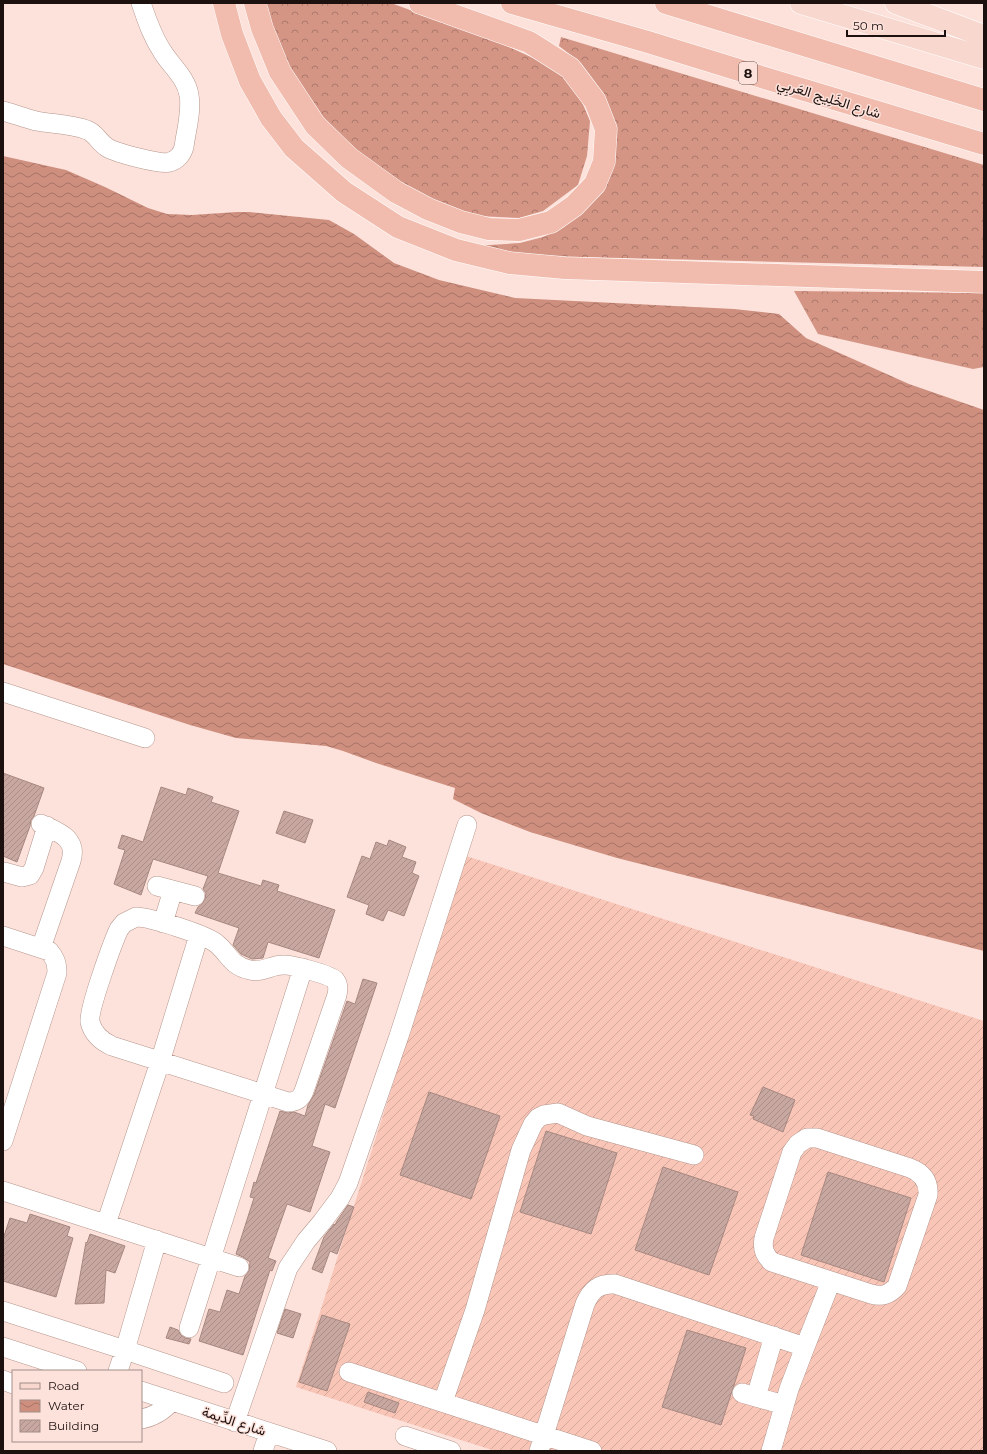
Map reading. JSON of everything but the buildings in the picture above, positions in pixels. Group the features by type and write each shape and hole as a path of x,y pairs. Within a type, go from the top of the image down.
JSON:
{"highway":[{"path":"224,3 232,34 250,81 271,118 294,148 344,192 398,227 456,250 510,263 565,268 984,282"},
{"path":"255,3 262,28 280,72 315,125 349,158 396,192 428,210 461,222 489,229 520,230 551,222 574,206 595,184 604,162 606,129 595,101 570,68 529,42 420,3"},
{"name":"شارع الخَلِيج العَربِي","path":"512,3 648,42 768,80 984,144"},
{"path":"666,3 984,100"}],"main road":[{"path":"801,3 984,58"},
{"path":"896,3 984,36"}],"street":[{"path":"3,111 34,121 85,129 95,135 109,149 125,154 164,163 175,160 182,152 184,147 190,105 189,96 184,80 168,60 156,40 148,24 141,3"},
{"path":"3,692 145,738"},
{"path":"3,870 22,877 30,875 34,868 44,825 64,836 68,840 73,850 73,855 41,948"},
{"path":"235,1422 288,1268 306,1241 340,1198 348,1183 399,1036 467,825"},
{"path":"163,923 165,888 195,896"},
{"path":"144,917 199,935 217,944 232,961 247,969 263,970 284,964 303,968 335,980 338,987 337,995 303,1095 296,1101 288,1102 262,1095 160,1062 104,1042 97,1037 92,1029 90,1015 119,929 130,919 144,917"},
{"path":"106,1224 160,1062 199,935"},
{"path":"3,936 49,951 57,964 57,972 3,1141"},
{"path":"189,1328 210,1257 303,968"},
{"path":"443,1402 475,1310 521,1150 533,1124 538,1118 544,1115 558,1113 587,1126 694,1155"},
{"path":"812,1138 916,1170 925,1178 928,1189 928,1195 908,1256 897,1286 893,1290 882,1296 876,1296 831,1281 772,1262 763,1249 764,1238 792,1152 802,1140 812,1138"},
{"path":"3,1191 239,1267"},
{"path":"118,1370 157,1240"},
{"path":"771,1451 784,1405 804,1346 831,1281"},
{"path":"541,1443 588,1296 593,1290 607,1283 615,1284 804,1346"},
{"path":"3,1311 125,1350 224,1384"},
{"path":"774,1336 749,1395 784,1405"},
{"path":"3,1347 74,1370"},
{"path":"349,1372 443,1402 541,1443 592,1451"},
{"name":"شارع الدِّيمة","path":"142,1392 327,1451"},
{"path":"142,1419 156,1415 165,1409 172,1401"},
{"path":"262,1451 269,1433"},
{"path":"405,1436 452,1451"}],"green space":[{"path":"263,3 391,3 505,45 544,63 562,74 579,95 590,121 587,156 578,185 543,211 519,218 476,216 446,209 393,185 320,120 288,71"},
{"path":"561,37 984,165 984,267 540,256 508,254 474,246 520,243 543,237 564,227 614,126 604,94 581,63 559,46"},
{"path":"794,291 984,293 984,367 973,369 818,334"}],"shaded area":[{"path":"466,856 984,1021 984,1451 495,1451 296,1387"}],"water":[{"path":"3,156 66,170 148,208 167,214 192,215 249,212 329,220 354,234 394,263 439,280 515,298 734,309 779,314 806,338 909,384 984,410 984,951 617,858 530,832 481,813 453,799 455,788 343,751 326,746 236,738 190,725 3,664"}]}
